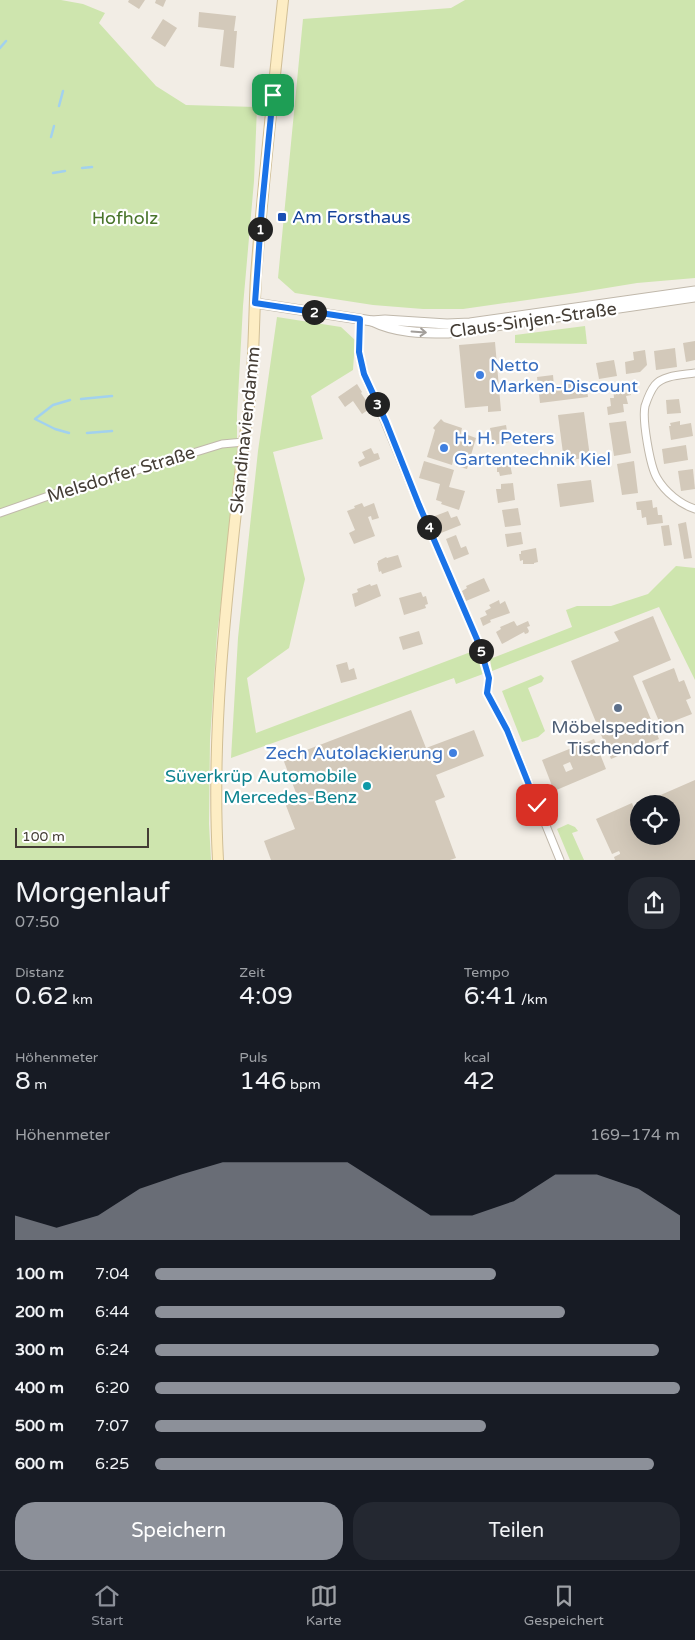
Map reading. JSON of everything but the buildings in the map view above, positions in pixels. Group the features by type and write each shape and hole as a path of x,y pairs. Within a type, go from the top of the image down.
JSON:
{"main road":[{"name":"Skandinaviendamm","path":"218,860 216,809 219,705 225,628 251,388 262,206 284,0"}],"street":[{"name":"Claus-Sinjen-Straße","path":"255,303 372,321 385,320 447,324 695,290"},
{"name":"Claus-Sinjen-Straße","path":"372,321 383,327 402,331 448,333 695,297"},
{"path":"360,319 359,352 364,374 479,644 489,678 487,693 507,730 560,860"},
{"path":"695,373 662,380 655,385 646,405 644,419 656,478 670,495 695,509"},
{"name":"Melsdorfer Straße","path":"0,513 56,493 76,489 222,444 244,442"}],"green space":[{"name":"Hofholz","path":"0,0 61,0 83,4 105,13 99,23 156,86 186,105 257,107 254,181 243,306 237,415 237,475 217,635 210,740 209,824 211,860 0,860"},
{"path":"465,0 695,0 695,278 637,283 463,309 423,309 373,305 295,293 278,278 303,19 451,8"},
{"path":"277,317 341,327 355,340 353,370 311,396 323,439 273,452 305,579 289,648 247,678 256,733 476,650 483,674 456,684 454,678 231,758 238,638 258,451"},
{"path":"585,326 587,344 515,343 515,335"},
{"path":"676,566 695,568 695,680 659,607 492,671 490,659 572,627 566,610 577,606 611,606 648,594"},
{"path":"541,675 544,678 542,682 528,688 545,731 538,737 522,742 502,691"},
{"path":"568,824 575,827 578,831 572,833 584,860 570,860 557,829"}],"waterway":[{"path":"0,48 6,41"},
{"path":"59,106 63,91"},
{"path":"51,137 54,126"},
{"path":"82,168 92,167"},
{"path":"53,173 65,171"},
{"path":"81,399 112,396"},
{"path":"69,433 55,429 35,419 53,405 70,400"},
{"path":"87,433 112,431"}],"place":[{"name":"Am Forsthaus","path":"282,217"},
{"name":"Netto Marken-Discount","path":"480,375"},
{"name":"H. H. Peters Gartentechnik Kiel","path":"444,448"},
{"name":"Möbelspedition Tischendorf","path":"618,708"},
{"name":"Zech Autolackierung","path":"453,753"},
{"name":"Süverkrüp Automobile Mercedes-Benz","path":"367,786"}],"route":[{"path":"273,95 255,303 360,319 359,352 364,374 479,644 489,678 487,693 507,730 537,805"}]}
